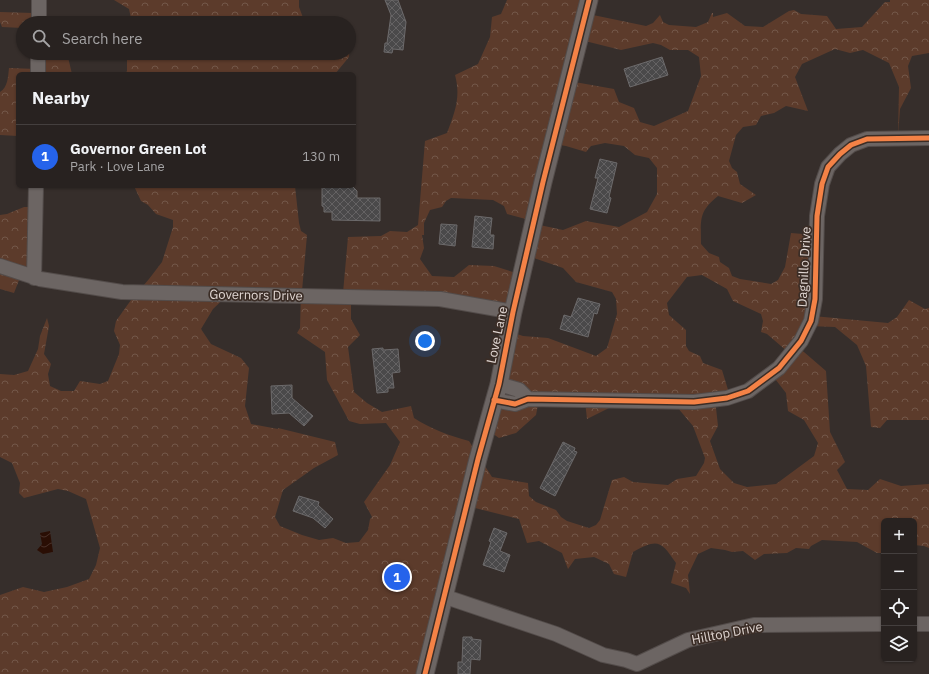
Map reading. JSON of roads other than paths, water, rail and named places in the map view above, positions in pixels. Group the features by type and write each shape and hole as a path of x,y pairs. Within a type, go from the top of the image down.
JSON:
{"street":[{"path":"39,0 39,16"},
{"name":"Love Lane","path":"425,674 443,596 478,459 497,392 513,312 589,0"},
{"path":"38,60 38,72"},
{"name":"Dagnillo Drive","path":"497,392 518,390 528,400 694,402 727,398 748,391 779,368 801,341 811,321 815,299 817,216 822,184 828,167 851,145 867,139 929,138"},
{"path":"34,278 36,188"},
{"name":"Governors Drive","path":"0,266 34,278 122,292 440,299 513,312"},
{"name":"Hilltop Drive","path":"443,596 556,634 603,655 626,660 634,669 688,640 754,625 881,624"},
{"path":"917,624 929,624"}],"water":[{"path":"50,531 53,552 43,554 37,550 42,544 40,533"}],"place":[{"name":"Governor Green Lot","path":"397,577"}]}
